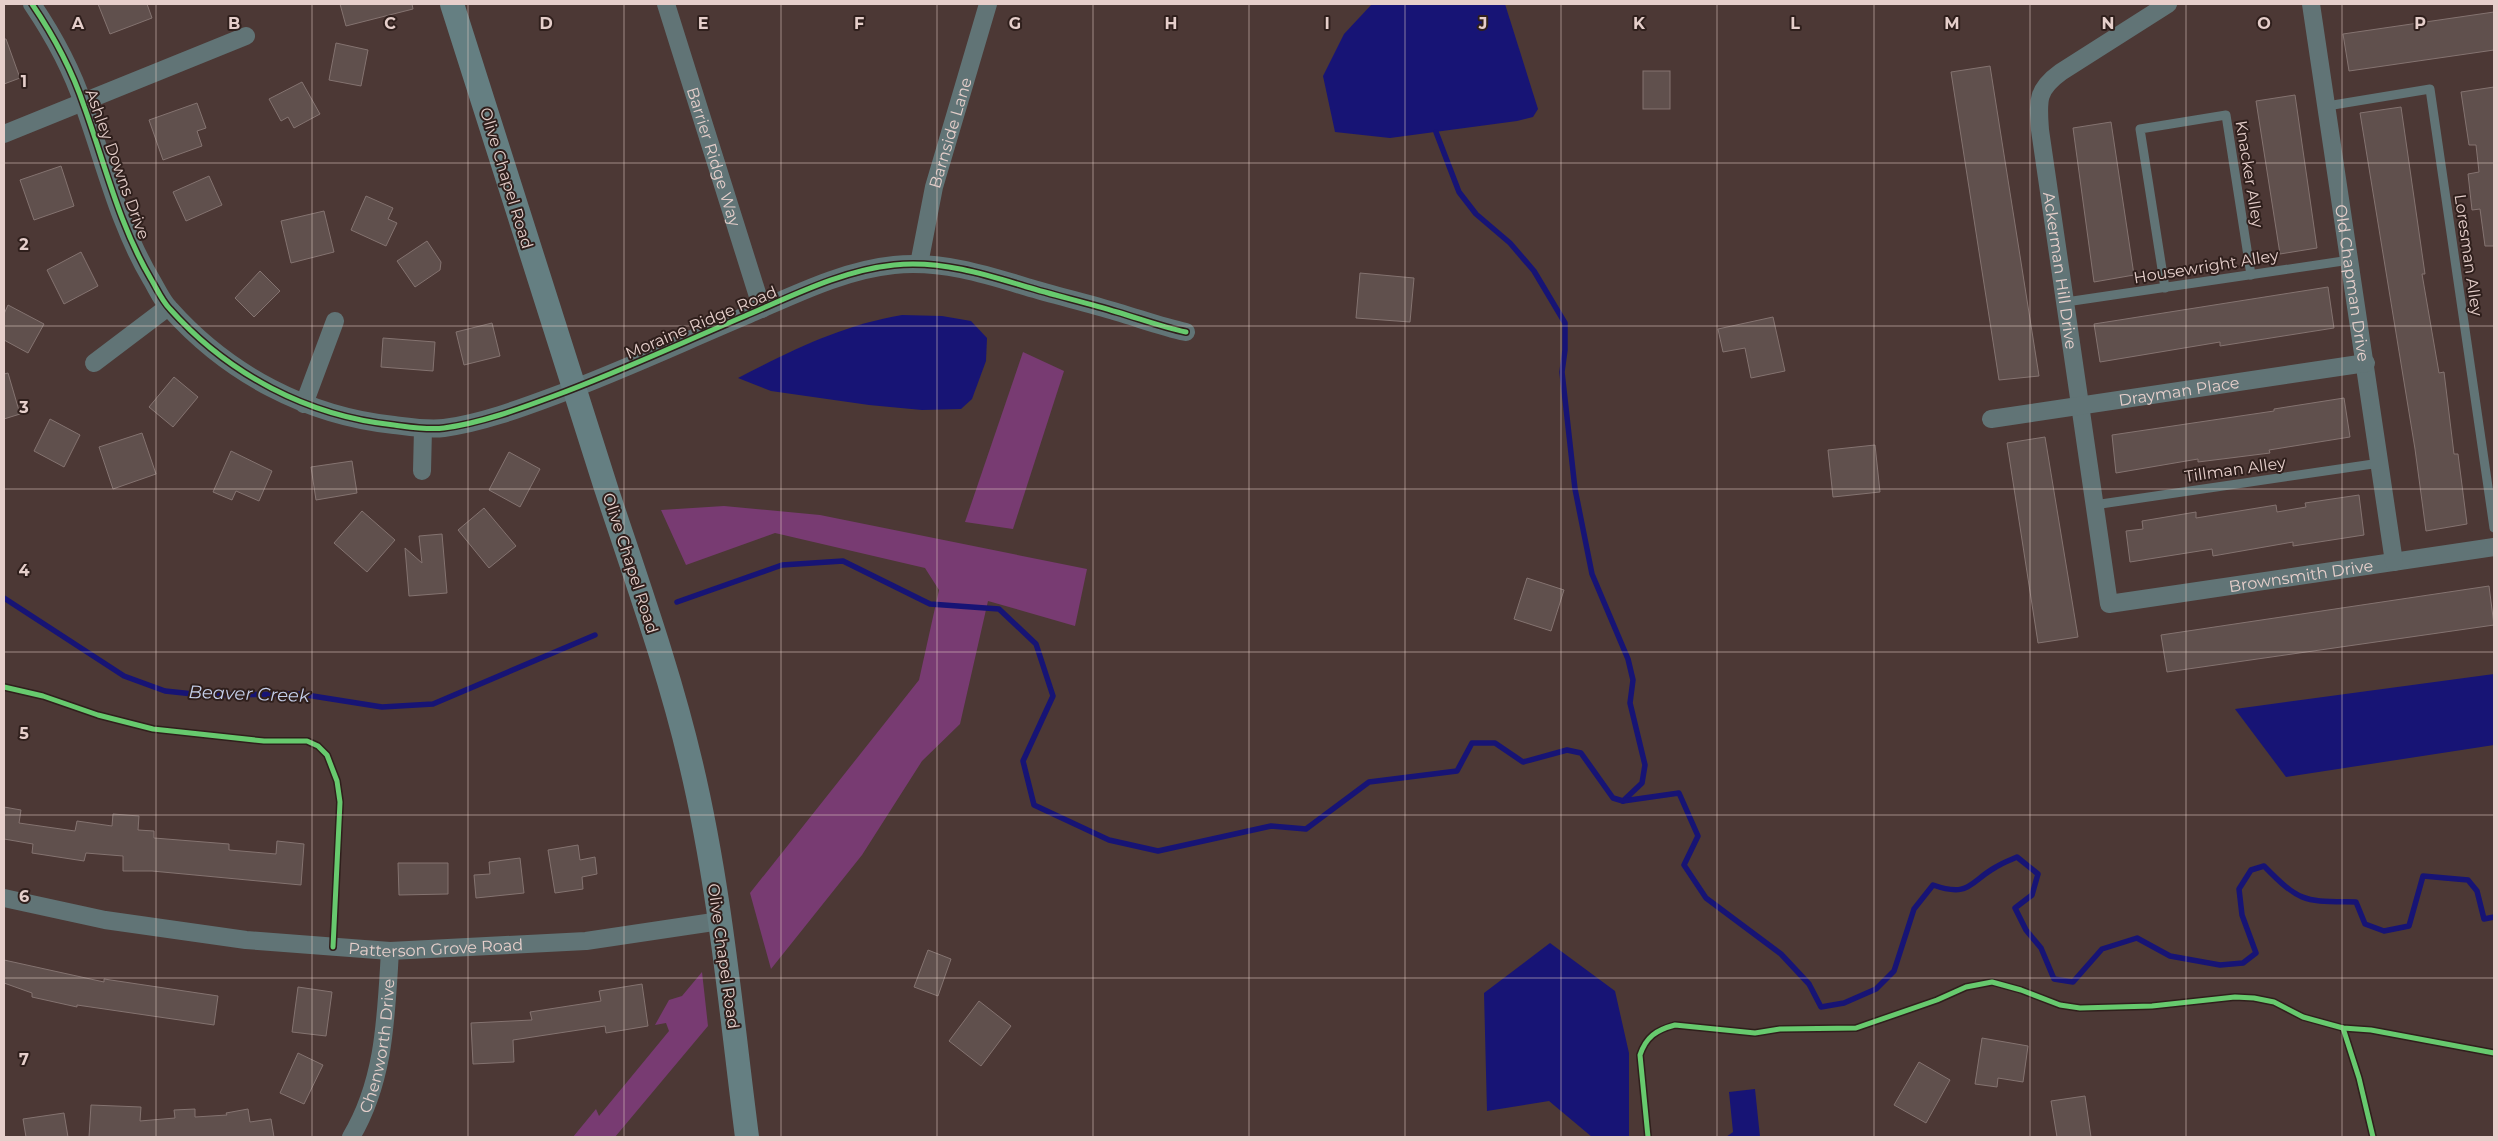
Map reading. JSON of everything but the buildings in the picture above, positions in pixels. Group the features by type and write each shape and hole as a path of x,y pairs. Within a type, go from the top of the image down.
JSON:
{"main road":[{"name":"Olive Chapel Road","path":"452,4 574,389 660,649 681,722 700,802 720,921 747,1137"}],"street":[{"name":"Ashley Downs Drive","path":"32,4 56,42 83,101 119,214 141,262 168,307 218,355 257,381 304,404 347,418 423,429 443,428 499,415 574,389"},
{"name":"Barrier Ridge Way","path":"666,4 762,308"},
{"name":"Barnside Lane","path":"919,264 934,187 988,4"},
{"name":"Ackerman Hill Drive","path":"2109,604 2040,130 2038,98 2047,83 2061,72 2168,4"},
{"name":"Old Chapman Drive","path":"2311,4 2366,363 2394,562"},
{"path":"4,134 246,36"},
{"name":"Moraine Ridge Road","path":"574,389 666,351 762,308 855,273 892,265 919,264 986,274 1120,313 1153,325 1186,332"},
{"path":"94,363 168,307"},
{"path":"304,404 335,321"},
{"name":"Drayman Place","path":"1991,419 2366,363"},
{"path":"422,471 423,429"},
{"name":"Brownsmith Drive","path":"2109,604 2494,547"},
{"name":"Patterson Grove Road","path":"4,898 105,920 236,938 390,951 586,941 720,921"},
{"name":"Chenworth Drive","path":"351,1137 363,1117 378,1070 384,1042 390,951"}],"lane":[{"name":"Loresman Alley","path":"2327,106 2430,89 2494,528"},
{"name":"Knacker Alley","path":"2165,288 2140,129 2226,115 2251,275"},
{"name":"Housewright Alley","path":"2066,302 2350,260"},
{"name":"Tillman Alley","path":"2094,505 2380,463"}],"shaded area":[{"path":"1372,4 1505,4 1538,109 1533,117 1517,121 1390,138 1335,132 1323,76 1344,34"},
{"path":"902,315 942,316 971,321 987,338 986,361 972,399 961,409 922,410 869,405 771,391 738,378 777,358 837,332 880,319"},
{"path":"1023,352 1064,371 1013,529 965,522"},
{"path":"724,506 820,515 1087,569 1075,626 988,601 960,724 922,761 862,855 771,969 750,893 919,680 939,590 925,568 775,533 686,565 661,510"},
{"path":"2494,674 2494,745 2286,777 2235,709"},
{"path":"1550,943 1615,991 1629,1053 1629,1137 1592,1137 1549,1101 1487,1111 1484,993"},
{"path":"702,972 708,1026 615,1137 573,1137 596,1109 599,1116 669,1031 666,1023 655,1025 669,1000 682,996"},
{"path":"1755,1089 1760,1137 1726,1137 1733,1132 1729,1092"}],"waterway":[{"path":"1436,132 1459,192 1476,214 1510,243 1534,271 1565,323 1565,350 1562,372 1575,489 1592,574 1628,659 1633,680 1630,703 1645,765 1642,783 1623,801"},
{"name":"Beaver Creek","path":"677,602 782,565 843,561 930,604 999,609 1036,644 1053,696 1023,761 1034,805 1109,840 1158,851 1271,826 1306,829 1369,782 1457,771 1472,743 1495,743 1523,762 1567,750 1581,753 1613,798 1623,801 1679,793 1698,836 1684,865 1706,898 1781,954 1809,984 1821,1007 1844,1003 1876,989 1894,971 1914,909 1933,885 1945,889 1962,889 1998,866 2017,857 2038,874 2032,895 2015,908 2026,930 2041,948 2054,979 2073,982 2102,949 2137,938 2170,956 2220,965 2243,963 2256,953 2242,915 2239,889 2251,870 2264,866 2287,888 2305,898 2356,902 2365,924 2384,931 2409,926 2423,876 2468,880 2477,891 2484,919 2494,917"},
{"name":"Beaver Creek","path":"4,598 124,676 165,691 203,695 300,694 382,707 433,704 595,635"}],"cycle path":[{"path":"32,4 55,40 74,79 121,216 140,258 164,302 193,332 243,372 271,388 330,412 362,420 425,428 458,426 486,419 578,387 799,292 856,272 894,265 928,264 962,269 1186,332"},
{"path":"4,687 43,696 98,715 153,729 264,741 307,741 318,746 327,755 337,781 340,802 333,947"},
{"path":"1648,1137 1640,1055 1645,1043 1662,1029 1675,1025 1755,1033 1780,1029 1856,1028 1937,1000 1966,987 1992,982 2021,990 2060,1005 2080,1008 2152,1006 2235,997 2254,998 2274,1002 2303,1017 2343,1028 2371,1030 2494,1053"},
{"path":"2343,1028 2359,1078 2373,1137"}]}
